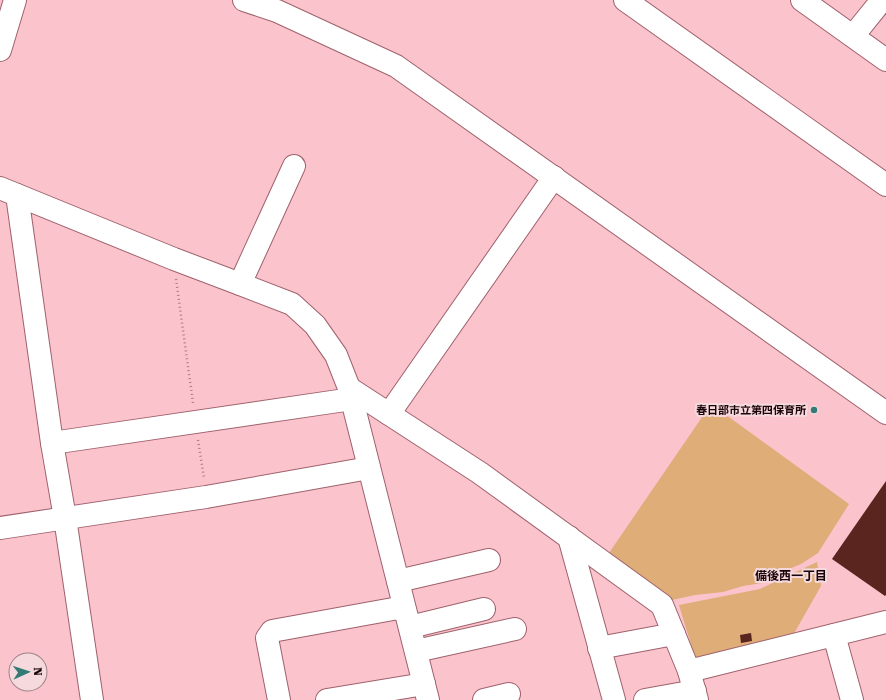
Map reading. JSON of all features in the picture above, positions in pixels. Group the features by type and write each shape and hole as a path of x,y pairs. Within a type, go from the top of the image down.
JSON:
{"street":[{"path":"0,50 16,0"},
{"path":"244,0 278,11 396,66 886,413"},
{"path":"625,0 886,185"},
{"path":"802,0 886,60"},
{"path":"853,36 882,0"},
{"path":"240,284 294,166"},
{"path":"389,414 554,177"},
{"path":"8,191 174,259 292,304 315,325 336,355 351,394 426,692 327,700"},
{"path":"8,191 65,518 92,700"},
{"path":"52,443 196,422 351,394 389,414 480,473 662,605 694,687"},
{"path":"0,528 206,497 370,468"},
{"path":"569,537 614,700"},
{"path":"398,581 489,560"},
{"path":"279,700 267,638 272,631 404,607"},
{"path":"410,628 484,609"},
{"path":"645,700 694,687 834,635 886,622"},
{"path":"416,651 515,629"},
{"path":"600,648 674,634"},
{"path":"834,635 852,700"},
{"path":"484,700 509,694"}],"path":[{"path":"174,259 206,497"}],"shaded area":[{"path":"711,404 849,504 818,553 801,564 772,576 762,583 743,586 723,592 695,595 672,600 609,553"},
{"path":"817,562 821,586 792,637 696,661 679,605 760,589"}],"building":[{"path":"886,481 886,595 885,596 832,559"},
{"path":"751,633 752,641 741,643 740,635"}],"place":[{"name":"春日部市立第四保育所","path":"814,410"}],"district":[{"name":"備後西一丁目","path":"791,576"}]}
